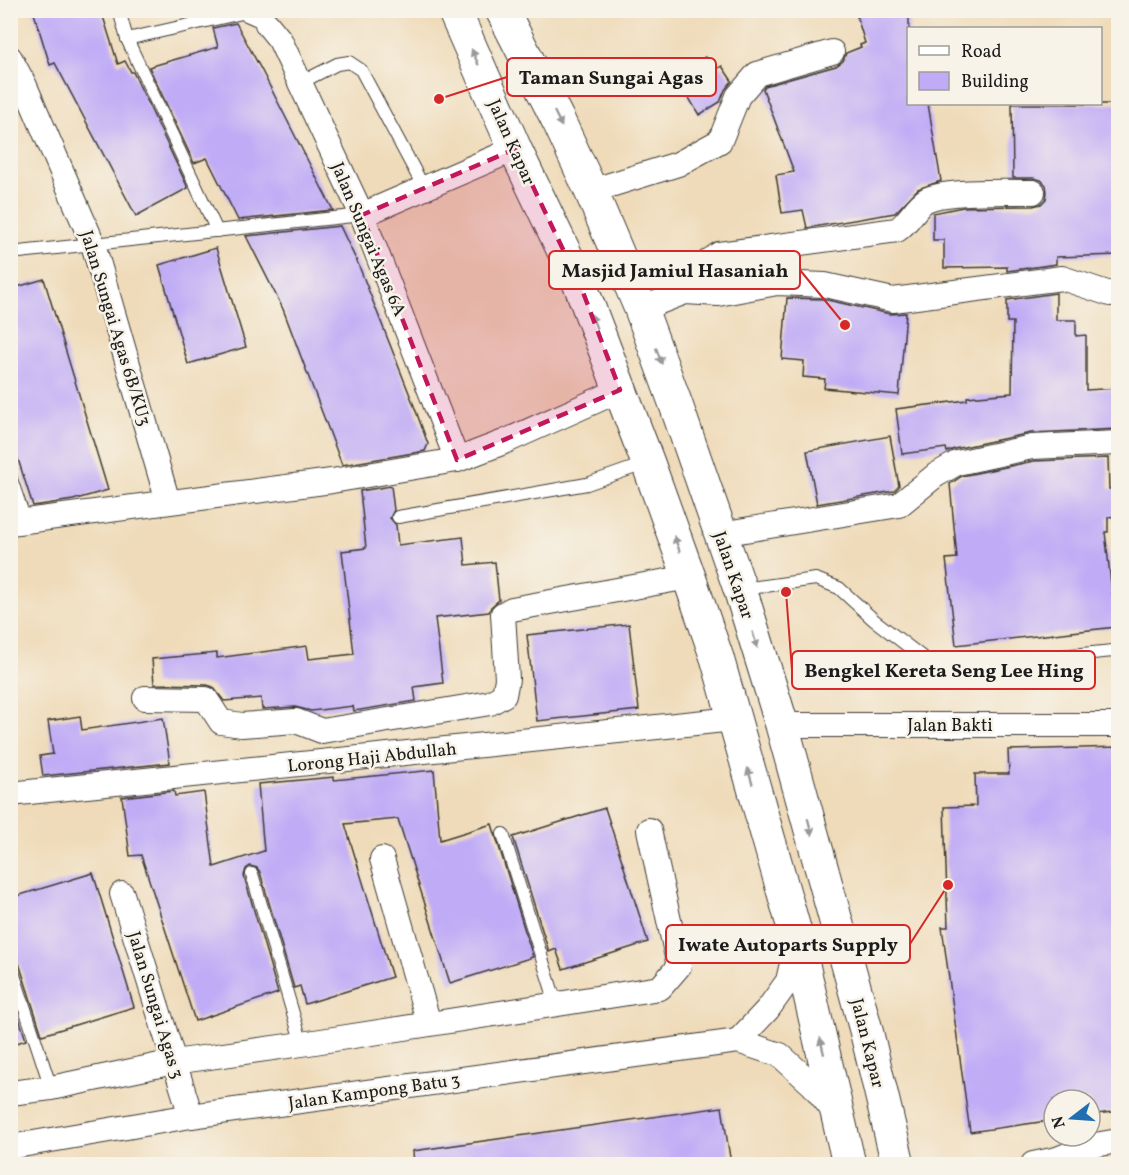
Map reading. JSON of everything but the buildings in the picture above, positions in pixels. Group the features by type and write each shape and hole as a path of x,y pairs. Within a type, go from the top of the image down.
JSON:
{"highway":[{"name":"Jalan Kapar","path":"454,10 515,149 581,287 648,463 717,658 797,939 849,1164"},
{"name":"Jalan Kapar","path":"502,10 559,122 641,309 740,589 782,725 866,1029 898,1164"}],"street":[{"name":"Jalan Sungai Agas 6A","path":"267,24 280,40 362,215 457,460"},
{"path":"591,191 678,164 720,141 738,96 757,74 832,52"},
{"name":"Jalan Sungai Agas 6B/KU3","path":"10,58 25,86 93,244 168,502"},
{"path":"362,215 515,149"},
{"path":"685,292 695,271 719,254 897,230 907,224 924,201 940,195 1032,192"},
{"path":"641,309 685,292 718,294 777,283 825,285 893,300 1062,278 1110,294"},
{"path":"18,522 332,481 457,460 504,442 620,390"},
{"path":"720,534 899,505 936,475 957,464 1032,447 1119,443"},
{"path":"145,698 206,699 221,722 242,725 296,722 322,731 490,703 504,695 506,687 503,614 512,609 689,577"},
{"name":"Lorong Haji Abdullah","path":"10,794 734,719"},
{"name":"Jalan Bakti","path":"782,725 1119,725"},
{"path":"10,1094 51,1088 174,1062 660,988 679,966 649,830"},
{"path":"382,859 429,1024"},
{"name":"Jalan Sungai Agas 3","path":"122,894 191,1116"},
{"path":"797,939 788,981 768,1009 738,1041 780,1055 813,1084 840,1119"},
{"name":"Jalan Kampong Batu 3","path":"10,1147 191,1116 738,1041"},
{"path":"1034,1164 1057,1159 1089,1146 1119,1141"}],"lane":[{"path":"119,10 127,39 217,231"},
{"path":"127,39 243,13 267,24"},
{"path":"300,83 337,64 349,62 361,70 424,188"},
{"path":"10,253 362,215"},
{"path":"398,517 587,484 648,463"},
{"path":"10,476 18,522"},
{"path":"740,589 816,579 839,588 874,621 926,660 949,667 1113,651"},
{"path":"503,834 556,1003"},
{"path":"252,874 302,1044"},
{"path":"10,963 51,1088"}],"highlighted area":[{"path":"515,149 581,287 620,390 457,460 362,215"}],"place":[{"name":"Taman Sungai Agas","path":"439,99"},
{"name":"Masjid Jamiul Hasaniah","path":"845,325"},
{"name":"Bengkel Kereta Seng Lee Hing","path":"786,592"},
{"name":"Iwate Autoparts Supply","path":"948,885"}]}
